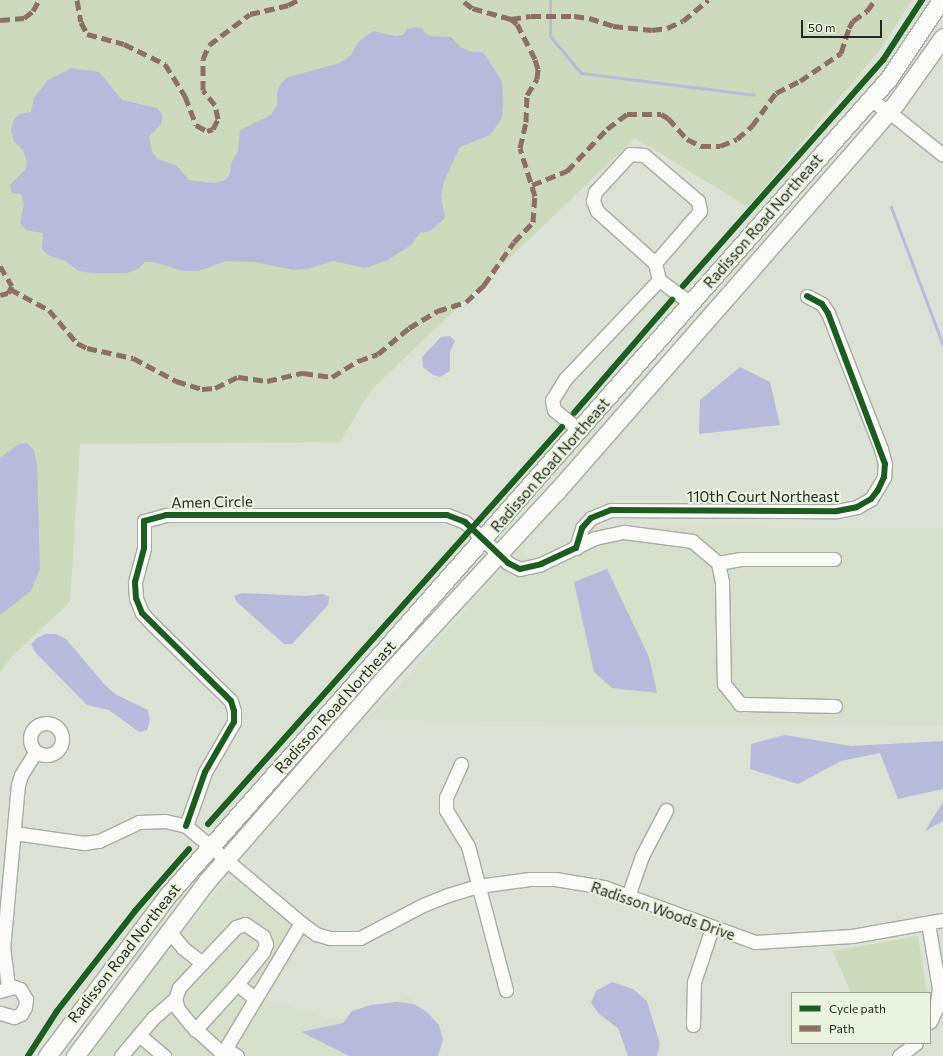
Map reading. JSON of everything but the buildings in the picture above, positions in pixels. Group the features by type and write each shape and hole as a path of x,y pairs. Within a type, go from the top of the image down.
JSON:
{"main road":[{"name":"Radisson Road Northeast","path":"47,1056 154,913 210,846 484,540 870,100 889,78 926,26 941,0"},
{"name":"Radisson Road Northeast","path":"75,1056 168,930 226,860 385,677 556,492 888,111 943,37"}],"street":[{"path":"870,100 888,111 943,155"},
{"path":"655,263 700,211 698,201 644,155 630,154 595,192 593,201 597,211 655,263 659,280 691,303"},
{"path":"579,430 554,410 552,400 565,379 659,280"},
{"name":"110th Court Northeast","path":"576,548 582,528 591,518 611,510 837,511 856,507 871,499 884,477 885,464 881,449 828,313 822,304 807,296"},
{"name":"Amen Circle","path":"186,826 205,772 234,722 234,711 231,701 142,613 136,598 135,582 144,548 144,521 166,515 436,514 456,517 484,540"},
{"path":"484,540 498,554 514,566 528,568 576,548 595,538 624,532 692,541 718,563 722,582 724,684 740,704 835,706"},
{"path":"718,563 741,559 834,559"},
{"path":"0,1013 14,1017 25,1007 24,993 14,987 4,989 3,949 18,785 21,775 36,751"},
{"path":"462,764 446,797 446,810 468,846 506,990"},
{"path":"628,896 642,856 666,810"},
{"path":"14,833 84,844 99,842 139,822 165,821 186,826"},
{"name":"Radisson Woods Drive","path":"186,826 301,923 316,934 330,938 360,938 423,904 478,886 530,879 555,880 604,887 712,928 755,942 788,942 852,936 943,920"},
{"path":"223,1053 254,998 301,923"},
{"path":"928,923 939,988 936,1009 931,1020"},
{"path":"196,1030 263,952 266,944 263,936 245,924 236,927 202,963 179,988 176,999 178,1009 196,1030 223,1053 237,1056"},
{"path":"693,1025 694,982 712,928"},
{"path":"168,930 183,948 202,963"},
{"path":"236,984 254,998"},
{"path":"121,1056 139,1035 176,999"},
{"path":"139,1035 164,1056"},
{"path":"899,1056 915,1044"}],"shaded area":[{"path":"0,0 912,0 880,50 748,207 635,138 371,390 340,442 80,444 70,602 11,657 0,673"},
{"path":"591,527 943,528 943,725 365,720 401,684 528,538 524,547 526,554 533,558 539,558 589,534"},
{"path":"234,881 248,887 306,936 267,1000 332,1020 410,997 426,1056 86,1056 146,976 220,887"},
{"path":"918,936 927,992 851,992 833,951"}],"water":[{"path":"416,27 423,29 425,33 431,36 451,37 460,47 472,52 483,52 502,81 502,118 490,135 460,147 444,181 441,196 445,218 430,231 420,233 411,245 388,260 365,268 333,261 307,269 293,270 255,262 226,261 198,271 183,271 154,262 145,262 138,269 127,273 91,273 79,271 65,261 48,255 42,249 43,233 26,230 20,223 24,204 21,194 12,193 10,185 26,169 27,162 23,150 14,142 11,130 14,119 19,114 31,112 34,98 47,81 71,68 99,72 122,100 157,108 163,115 161,124 149,136 152,152 158,159 177,166 189,180 214,183 225,180 230,174 231,163 238,152 240,130 271,115 277,105 277,93 281,83 288,77 340,63 351,55 357,43 373,31 396,36 403,35 407,29"},
{"path":"450,336 455,341 450,352 450,371 440,377 433,375 423,367 422,357 441,337"},
{"path":"740,367 770,382 780,425 699,434 700,400"},
{"path":"27,443 34,450 37,465 40,569 31,591 0,615 0,458 19,444"},
{"path":"607,569 649,657 657,693 612,688 594,672 574,582"},
{"path":"242,593 306,596 323,594 329,597 328,605 292,644 284,644 237,602 234,596"},
{"path":"46,634 56,634 66,639 104,684 115,694 148,710 150,720 147,730 139,732 109,710 87,705 36,653 31,644 37,638"},
{"path":"785,735 851,746 943,741 943,789 898,799 880,753 841,761 798,784 750,769 751,744"},
{"path":"943,802 943,821 925,831"},
{"path":"612,982 633,989 647,1001 660,1044 657,1056 628,1056 618,1028 599,1014 591,1003 596,991"},
{"path":"396,1002 414,1004 427,1012 439,1025 443,1040 438,1056 349,1056 301,1032 343,1023 352,1011 371,1005"}],"waterway":[{"path":"550,0 550,36 581,73 754,95"},
{"path":"891,207 943,345"}],"marked path":[{"path":"0,20 24,18 33,11 39,0"},
{"path":"77,0 81,22 87,34 124,44 165,64 185,96 196,125 207,131 213,129 218,119 215,105 203,90 203,59 209,45 250,14 288,5 298,0"},
{"path":"10,289 49,310 77,343 87,348 133,358 176,381 202,389 215,388 238,377 267,381 303,373 332,377 358,361 378,354 409,328 437,311 466,302 484,285 514,242 533,222 535,196 520,148 526,122 527,95 537,79 538,69 535,59 517,24 511,19 472,8 462,0"},
{"path":"511,19 531,16 574,16 589,18 613,26 652,30 667,28 683,21 708,0"},
{"path":"532,185 567,171 607,129 627,114 661,114 668,118 687,139 701,146 720,146 737,139 752,126 776,93 800,81 841,53 849,28 853,21 867,11 875,0"},
{"path":"0,266 12,286 8,293 0,295"}],"cycle path":[{"path":"683,286 883,60 922,0"},
{"path":"186,826 205,772 234,722 234,711 231,701 142,613 136,598 135,582 144,548 144,521 166,515 447,515 465,522 508,563 520,569 541,564 576,548 582,528 591,518 611,510 837,511 857,507 871,499 878,490 884,477 885,464 828,313 822,304 807,296"},
{"path":"574,413 672,300"},
{"path":"208,824 562,427"},
{"path":"28,1056 57,1011 135,911 189,849"}]}
